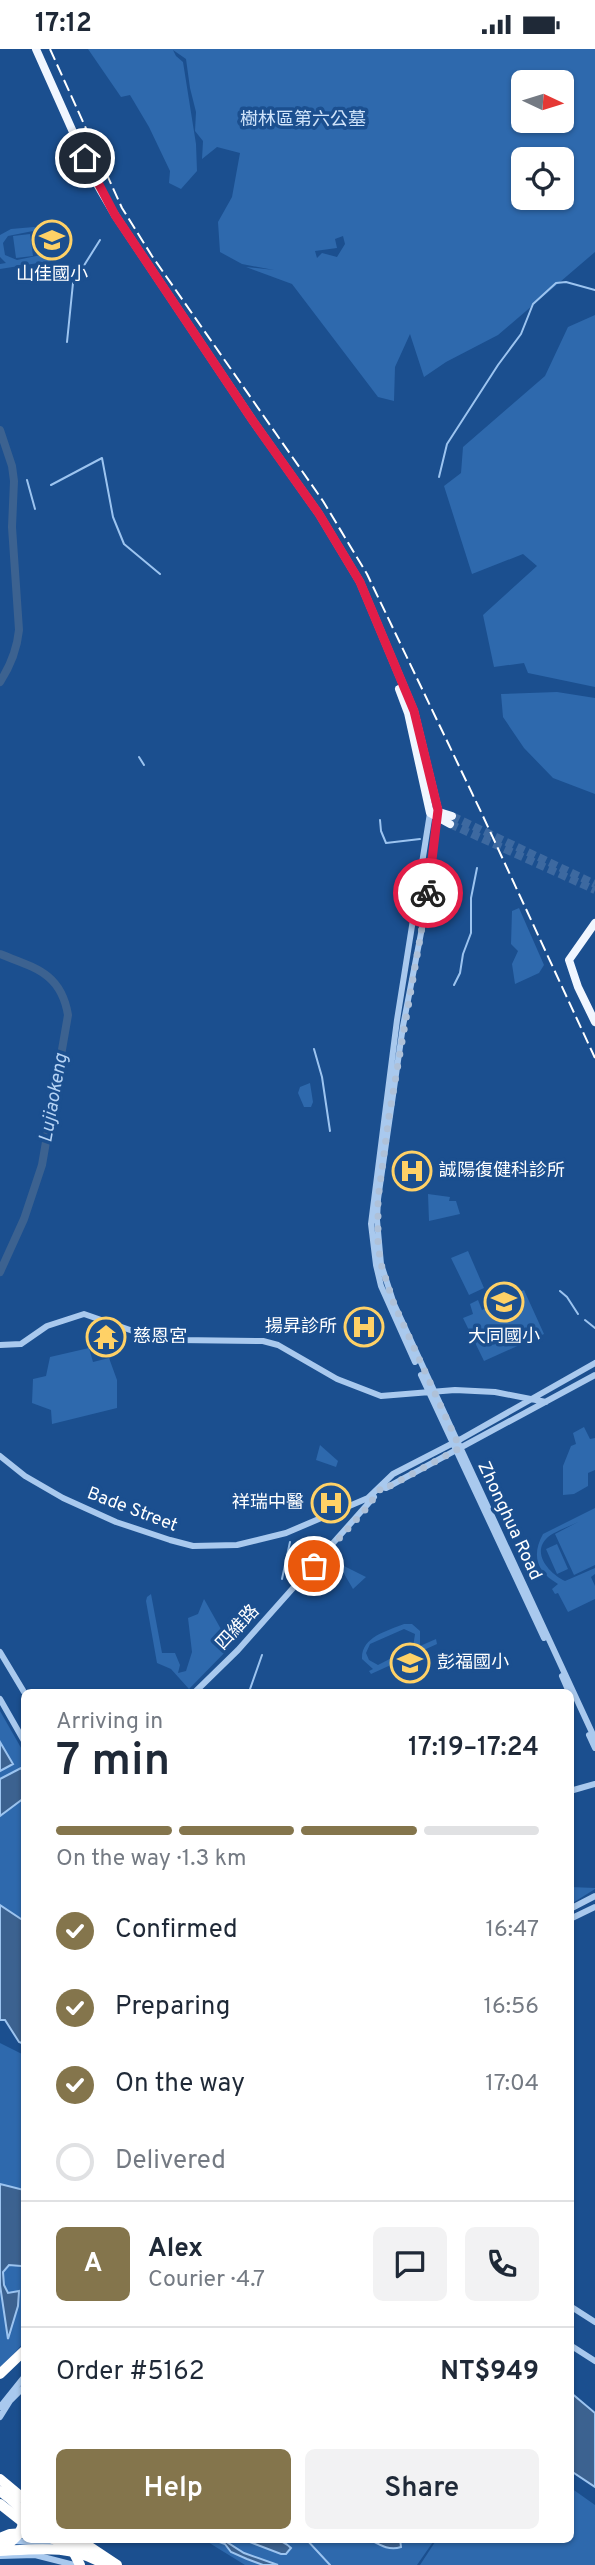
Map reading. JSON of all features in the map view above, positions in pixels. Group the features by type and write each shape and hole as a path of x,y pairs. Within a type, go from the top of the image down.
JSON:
{"highway":[{"path":"0,2374 21,2354"},
{"path":"0,2380 21,2361"},
{"path":"0,2479 21,2496"},
{"path":"0,2492 21,2511"},
{"path":"0,2492 21,2511"},
{"path":"0,2504 21,2512"},
{"path":"0,2549 15,2538 21,2529"},
{"path":"3,2535 21,2533"},
{"path":"62,2543 72,2549 79,2564"},
{"path":"64,2543 101,2563"},
{"path":"73,2543 101,2563"},
{"path":"84,2543 117,2565"},
{"path":"0,2549 67,2549 101,2563"}],"main road":[{"path":"36,49 94,179 126,232 330,532 378,634 408,713 435,814 451,820"},
{"path":"595,923 569,960 578,987 595,1022"}],"street":[{"name":"Zhonghua Road","path":"435,814 397,1020 371,1224 376,1265 381,1286 568,1689"},
{"name":"Zhonghua Road","path":"431,1392 386,1285 377,1220 389,1116 435,814"},
{"path":"0,1345 21,1344 47,1326 84,1314 159,1337 179,1340 263,1341 278,1345 337,1380 381,1396 455,1390 495,1392 546,1402"},
{"name":"Bade Street","path":"0,1456 25,1476 116,1522 193,1546 228,1547 277,1535 368,1498 382,1487 386,1488 530,1399 595,1363"},
{"name":"Bade Street","path":"456,1446 595,1375"},
{"name":"Zhonghua Road","path":"456,1446 571,1689"},
{"name":"四維路","path":"198,1689 317,1563 382,1487"},
{"path":"0,1652 22,1689"},
{"name":"Zhonghua Road","path":"574,1695 595,1739"},
{"path":"0,1699 21,1736"},
{"name":"Zhonghua Road","path":"574,1703 595,1748"},
{"path":"574,1790 595,1784"},
{"path":"574,1907 595,1896"},
{"path":"574,1917 595,1907"},
{"path":"574,2309 595,2322"},
{"path":"574,2348 595,2361"},
{"path":"0,2407 21,2381"},
{"path":"0,2417 21,2390"},
{"path":"0,2549 14,2541 21,2542"},
{"path":"30,2543 69,2553 79,2564"},
{"path":"0,2549 79,2564"}],"green space":[{"name":"樹林區第六公墓","path":"88,49 595,49 595,252 498,335 446,362 424,377 410,334 395,367 394,401 378,397 292,284 246,267 274,270 242,264 220,252 218,222 232,197 240,153 217,147 202,159 203,141 195,131 196,112 186,59 173,50 183,62 196,144 197,171 181,189 169,183 170,171 130,95 121,97","holes":["343,236 345,244 337,257 322,253 317,258 315,251 337,248 335,239"]},
{"path":"34,227 43,231 48,238 50,246 47,256 50,256 51,261 0,269 0,264 6,263 0,257 0,235 11,229","holes":["33,231 44,238 45,247 41,255 17,260 5,255 3,243 8,236"]},
{"path":"30,234 33,256 16,258 13,236"},
{"path":"595,315 595,687 528,673 524,663 494,667 483,615 537,566 523,554 472,574 444,486 461,473 463,447 545,376 568,327"},
{"path":"557,692 595,698 595,794 553,778 524,748 503,717 501,694"},
{"path":"519,908 544,965 539,973 515,984 512,964 518,951 511,944 512,911"},
{"path":"310,1083 313,1102 311,1107 304,1107 298,1093 300,1087"},
{"path":"428,1194 450,1197 449,1201 456,1201 460,1214 429,1221"},
{"path":"468,1251 484,1288 469,1295 451,1258"},
{"path":"524,1290 544,1334 484,1361 463,1318 473,1314 470,1304 478,1300 482,1310 494,1304 493,1302 499,1302"},
{"path":"89,1348 93,1362 109,1358 117,1380 117,1408 52,1424 51,1410 32,1403 33,1379 46,1376 50,1357"},
{"path":"584,1427 590,1439 595,1438 595,1470 588,1473 588,1486 574,1494 563,1495 563,1466 571,1446 576,1444 573,1433"},
{"path":"320,1445 338,1461 336,1467 316,1460"},
{"path":"595,1508 595,1565 574,1575 555,1534 578,1522 548,1537 541,1550 548,1568 565,1581 595,1568 595,1574 591,1577 595,1586 595,1599 568,1612 558,1593 555,1594 552,1589 558,1584 545,1574 538,1563 537,1549 543,1534"},
{"path":"557,1544 568,1569 557,1574 546,1549"},
{"path":"333,1554 344,1566 366,1577 353,1589 343,1572 320,1582 316,1573"},
{"path":"151,1594 162,1653 175,1653 180,1665 178,1673 186,1671 192,1652 188,1618 198,1614 204,1599 232,1645 189,1689 171,1669 157,1663 146,1601"},
{"path":"404,1624 412,1624 420,1631 420,1646 436,1639 437,1644 371,1674 369,1671 373,1669 362,1659 366,1645 376,1636","holes":["404,1629 415,1634 413,1647 378,1665 369,1660 366,1653 370,1644"]},
{"path":"0,1711 21,1748 21,1919 0,1905"},
{"path":"574,1887 595,1889 574,1902"},
{"path":"0,2043 21,2054 21,2346 0,2370"},
{"path":"574,2490 595,2505 595,2565 420,2565 434,2543 574,2543"},
{"path":"209,2543 432,2543 417,2565 245,2565"}],"shaded area":[{"path":"0,1742 13,1764 0,1771"},
{"path":"21,1768 21,1800 0,1816 0,1779"},
{"path":"0,1905 21,1919 21,2043 5,2020 0,2020"},
{"path":"0,2184 21,2189 21,2266 9,2265 3,2272 8,2293 19,2291 18,2306 8,2339 0,2285"},
{"path":"574,2395 595,2413 595,2487 574,2473"},
{"path":"222,2543 228,2543 244,2553 278,2565 263,2565 247,2559 231,2552"},
{"path":"252,2543 284,2543 291,2548 286,2554"},
{"path":"377,2543 400,2543 401,2547 389,2548"}],"waterway":[{"path":"67,342 73,283 100,240"},
{"path":"439,477 447,444 521,334 533,304 556,283 566,282 595,290"},
{"name":"Lujiaokeng","path":"0,430 14,481 12,527 19,630 13,657 0,682"},
{"path":"51,485 102,458 113,517 124,544 160,574"},
{"path":"27,480 35,509"},
{"path":"139,757 144,765"},
{"path":"380,820 386,843 420,839"},
{"path":"454,985 471,933 471,898 477,868"},
{"name":"Lujiaokeng","path":"0,954 35,968 53,981 65,1001 68,1015 42,1165 24,1219 0,1272"},
{"path":"314,1049 322,1077 330,1131"},
{"path":"560,1291 578,1314"},
{"path":"585,1320 595,1328"},
{"path":"282,1579 290,1542"},
{"path":"250,1689 262,1655"},
{"path":"310,2543 330,2565"}],"tunnel":[{"path":"452,816 595,884"},
{"path":"450,824 595,890"}],"railway":[{"path":"50,49 122,208 152,256 323,501 367,574 595,1058"}],"way so far":[{"path":"314,1566 365,1510 382,1487 386,1488 460,1448 386,1285 378,1244 378,1199 389,1116 428,893"}],"place":[{"name":"山佳國小","path":"52,240"},
{"name":"誠陽復健科診所","path":"412,1171"},
{"name":"大同國小","path":"504,1302"},
{"name":"揚昇診所","path":"364,1327"},
{"name":"慈恩宮","path":"106,1337"},
{"name":"祥瑞中醫","path":"331,1503"},
{"name":"彭福國小","path":"410,1663"}],"route":[{"path":"85,158 115,215 158,282 319,514 360,582 414,711 438,810 428,893"}]}
